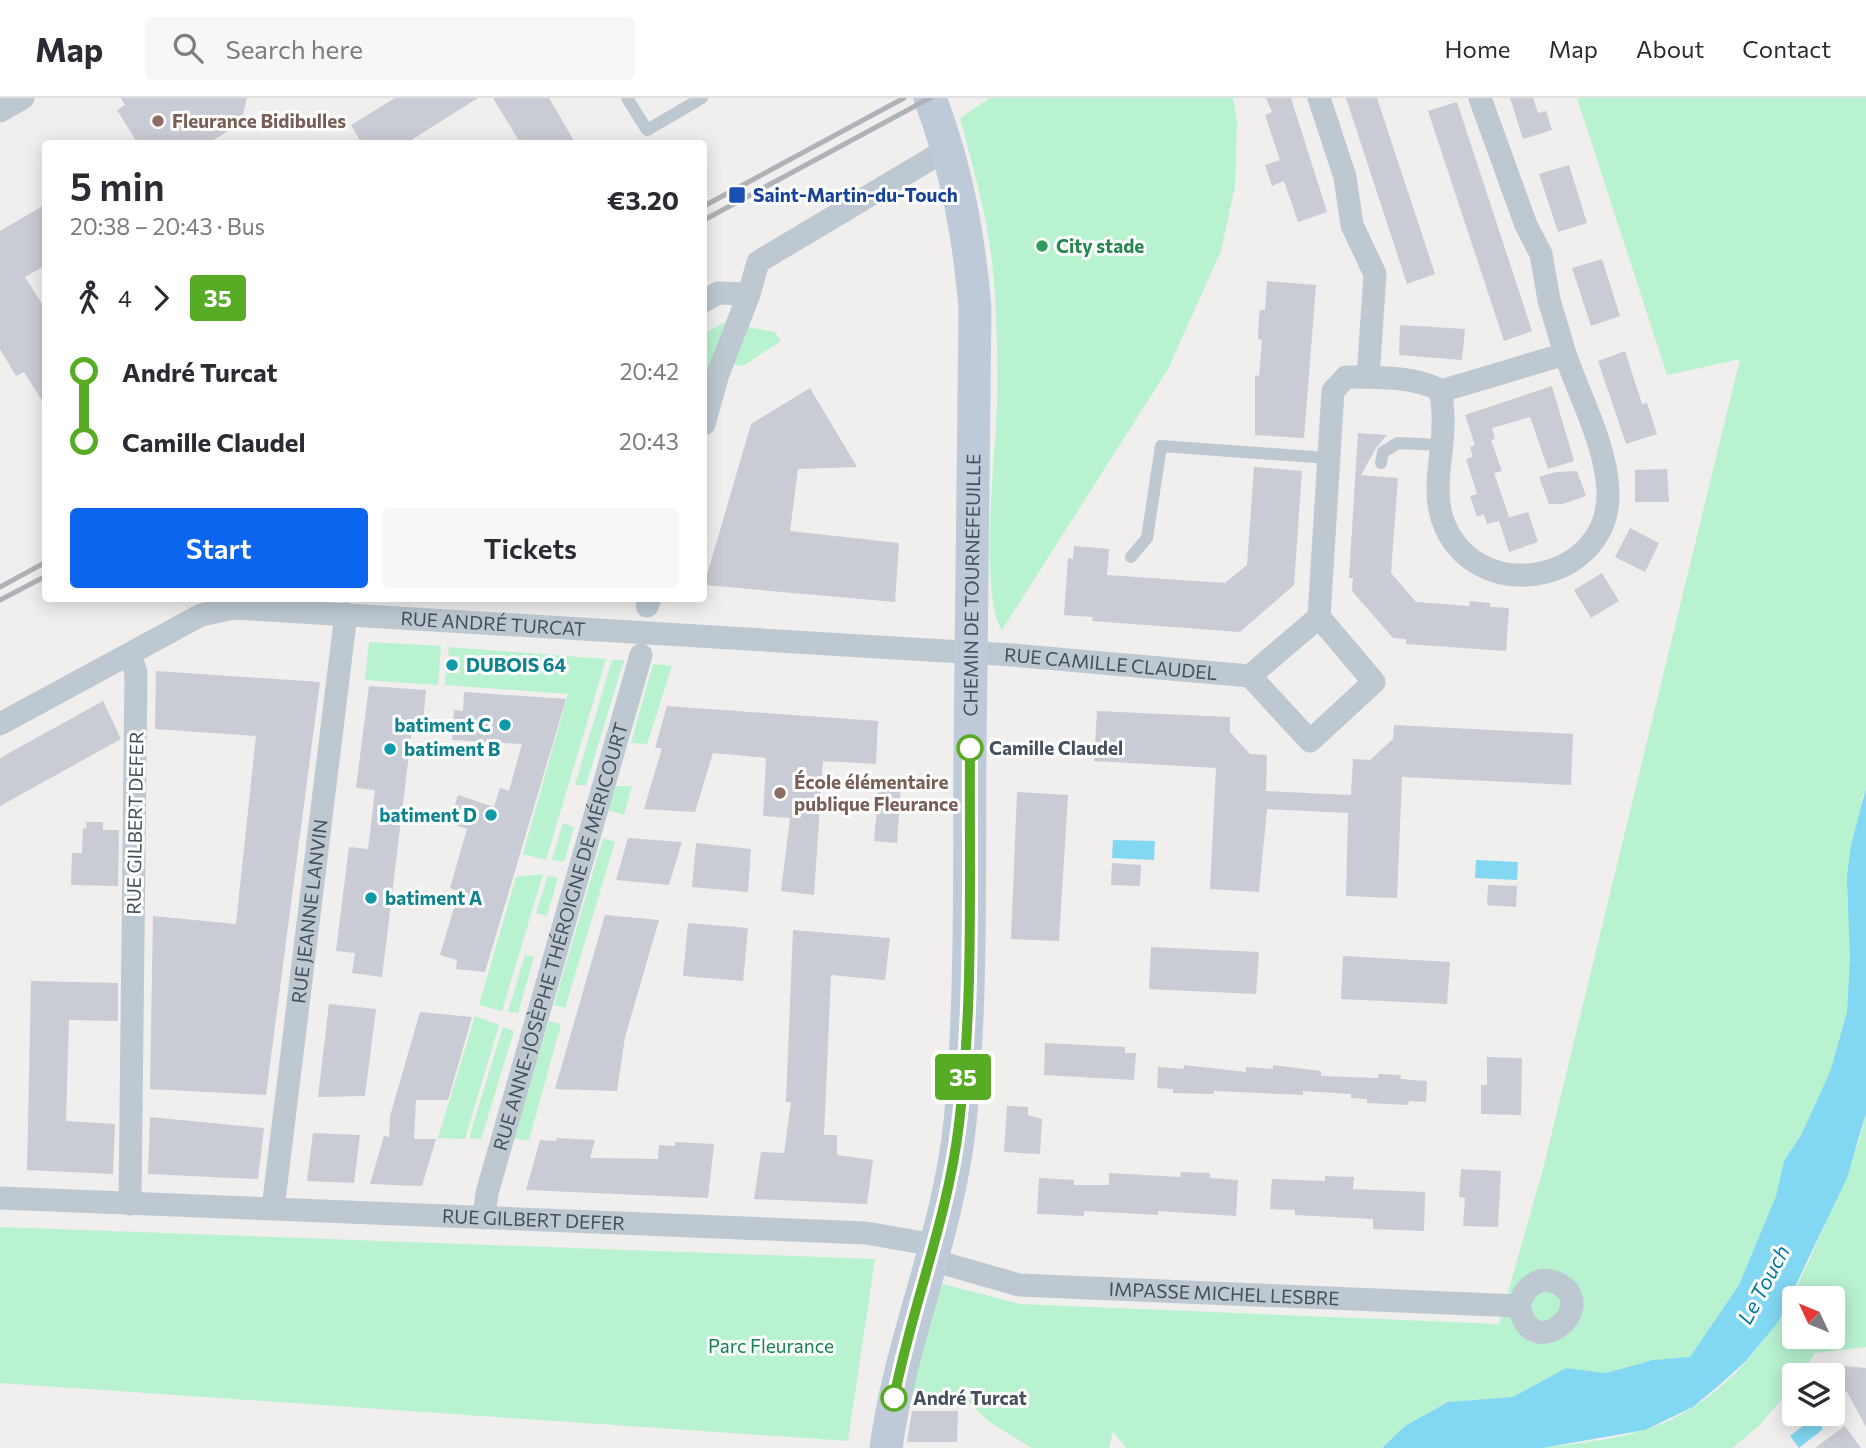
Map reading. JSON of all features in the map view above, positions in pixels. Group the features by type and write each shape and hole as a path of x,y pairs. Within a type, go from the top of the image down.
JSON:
{"street":[{"path":"0,111 23,98"},
{"name":"CHEMIN DE TOURNEFEUILLE","path":"886,1448 898,1376 934,1252 959,1125 964,1072 975,307 964,213 949,148 930,98"},
{"path":"1319,98 1345,177 1352,225 1375,274 1368,377"},
{"path":"1441,391 1444,430 1440,445 1438,499 1452,539 1481,566 1512,576 1547,572 1568,563 1586,548 1598,529 1608,492 1600,450 1564,354 1549,299 1541,254 1526,225 1488,113 1480,98"},
{"path":"707,413 718,374 758,262 949,148"},
{"path":"707,299 718,293 749,293"},
{"path":"1319,617 1250,676 1310,741 1374,682 1319,617 1333,391 1338,382 1346,377 1368,377 1431,385 1441,391 1564,354"},
{"name":"RUE ANDRÉ TURCAT","path":"0,724 216,610 253,608 971,653"},
{"name":"RUE JEANNE LANVIN","path":"273,1208 346,614"},
{"name":"RUE CAMILLE CLAUDEL","path":"971,653 1250,676"},
{"name":"RUE GILBERT DEFER","path":"130,654 136,673 130,1204"},
{"name":"RUE ANNE-JOSÈPHE THÉROIGNE DE MÉRICOURT","path":"484,1218 486,1194 640,655"},
{"name":"RUE GILBERT DEFER","path":"0,1198 866,1233 934,1252"},
{"name":"IMPASSE MICHEL LESBRE","path":"934,1252 1019,1285 1519,1306"}],"lane":[{"path":"627,98 647,130 702,98"},
{"path":"1381,463 1383,452 1398,443 1440,445"},
{"path":"1131,557 1147,538 1161,446 1328,458"}],"green space":[{"path":"990,98 1233,98 1237,123 1235,186 1221,251 1168,369 1002,630 995,613 990,562 997,392 993,273 982,206 960,118"},
{"path":"1577,98 1866,98 1866,788 1862,798 1847,1012 1830,1072 1801,1135 1784,1161 1776,1196 1739,1285 1690,1358 1653,1360 1606,1373 1566,1368 1513,1397 1448,1402 1405,1426 1382,1448 1126,1448 1113,1431 1109,1448 1032,1448 988,1421 959,1393 906,1394 939,1283 1020,1304 1499,1324 1543,1169 1740,359 1667,375"},
{"path":"725,322 707,380 707,332"},
{"path":"747,327 775,332 781,341 743,366 730,364"},
{"path":"369,642 441,646 438,685 365,680"},
{"path":"449,647 606,659 546,860 523,854 568,694 445,685 446,673 459,673 460,657 448,655"},
{"path":"612,660 624,660 586,785 575,785"},
{"path":"653,664 672,666 647,744 631,743"},
{"path":"612,786 632,786 624,815 608,810"},
{"path":"563,823 574,827 564,862 552,860"},
{"path":"603,838 615,842 565,1008 554,1005"},
{"path":"543,874 502,1011 479,1005 516,877"},
{"path":"548,876 558,878 547,916 536,913"},
{"path":"525,955 534,957 518,1013 508,1012"},
{"path":"475,1016 499,1025 465,1139 438,1138"},
{"path":"549,1021 561,1024 529,1140 513,1139"},
{"path":"503,1027 514,1031 481,1139 469,1138"},
{"path":"1866,1113 1866,1347 1815,1353 1809,1363 1782,1363 1782,1398 1759,1426 1732,1448 1538,1448 1604,1439 1637,1432 1668,1421 1706,1398 1738,1370 1766,1337 1782,1312 1782,1349 1845,1349 1845,1286 1796,1286 1859,1142"},
{"name":"Parc Fleurance","path":"0,1227 875,1259 848,1441 0,1383"}],"water":[{"name":"Le Touch","path":"1866,788 1866,1113 1847,1178 1795,1286 1782,1286 1782,1314 1778,1322 1746,1361 1693,1407 1645,1430 1542,1448 1382,1448 1405,1426 1448,1402 1513,1397 1566,1368 1606,1373 1653,1360 1690,1357 1739,1285 1776,1196 1784,1161 1801,1135 1830,1072 1847,1012 1850,959 1847,877 1851,845"},
{"path":"1113,840 1155,841 1154,860 1112,858"},
{"path":"1476,860 1518,862 1517,880 1475,878"},
{"path":"1803,1426 1821,1426 1823,1429 1799,1448 1790,1436"}],"building":[{"path":"121,98 247,98 241,123 213,140 136,140 117,110 125,105"},
{"path":"395,98 478,98 411,140 360,140 351,125"},
{"path":"493,98 549,98 574,140 519,140"},
{"path":"1266,98 1291,98 1327,212 1298,222 1284,181 1272,186 1265,165 1280,160 1265,115 1272,112"},
{"path":"1346,98 1377,98 1435,274 1407,284"},
{"path":"1510,98 1533,98 1538,113 1546,111 1552,130 1523,139"},
{"path":"1457,102 1532,331 1504,341 1428,111"},
{"path":"1569,165 1587,223 1558,232 1539,174"},
{"path":"42,206 42,267 25,277 42,304 42,401 24,372 16,376 0,349 0,231"},
{"path":"1602,259 1620,316 1591,326 1572,268"},
{"path":"1267,281 1316,285 1304,438 1255,435 1255,375 1259,376 1262,340 1258,339 1259,318 1260,310 1265,310"},
{"path":"1400,325 1465,329 1462,360 1399,355"},
{"path":"1625,351 1642,404 1647,403 1657,434 1626,444 1598,361"},
{"path":"1552,386 1574,461 1548,469 1530,417 1492,428 1495,439 1491,440 1502,471 1494,473 1509,517 1504,519 1528,512 1538,542 1509,552 1499,521 1487,524 1484,514 1477,517 1470,496 1477,494 1466,459 1473,457 1470,447 1475,445 1465,415"},
{"path":"810,388 857,467 798,469 790,531 899,543 895,602 707,585 707,575 751,424"},
{"path":"1358,433 1387,435 1376,448 1361,475 1398,478 1391,573 1416,602 1469,606 1470,601 1490,603 1490,607 1509,608 1506,651 1406,644 1406,639 1393,638 1352,591 1353,578 1349,578"},
{"path":"1254,467 1302,471 1294,585 1240,632 1092,621 1093,617 1064,615 1068,558 1073,559 1074,546 1109,549 1107,575 1225,583 1247,565"},
{"path":"1667,469 1669,502 1635,502 1635,470"},
{"path":"1577,471 1586,496 1563,504 1549,504 1539,477 1556,472"},
{"path":"1630,528 1659,543 1645,572 1615,557"},
{"path":"1602,573 1619,601 1591,618 1574,590"},
{"path":"156,671 320,682 266,1095 150,1089 153,916 236,924 256,736 155,729"},
{"path":"369,686 426,690 423,722 413,721 382,977 352,973 355,953 336,951 349,847 368,849 375,790 356,788"},
{"path":"464,692 566,699 485,972 456,969 457,960 440,955 459,891 450,888 467,829 449,823 458,795 494,807 500,788 509,791 522,744 452,740 454,710 463,711"},
{"path":"103,701 121,739 0,806 0,758"},
{"path":"667,706 878,721 876,764 823,761 814,895 781,891 790,818 763,816 766,758 713,753 695,812 644,809 662,748 655,748"},
{"path":"1097,711 1230,717 1230,732 1250,754 1267,755 1266,791 1351,795 1353,759 1370,760 1393,739 1394,725 1573,734 1571,785 1402,777 1397,898 1346,896 1348,813 1267,809 1259,892 1210,889 1216,768 1094,761"},
{"path":"879,785 901,786 897,843 874,841"},
{"path":"1017,792 1068,795 1059,941 1011,939"},
{"path":"86,822 103,822 103,830 119,830 118,886 71,885 72,853 82,853 83,828 86,829"},
{"path":"628,838 682,842 669,885 616,880"},
{"path":"696,843 751,849 748,892 692,887"},
{"path":"1112,863 1141,865 1140,886 1111,885"},
{"path":"1488,885 1517,886 1516,907 1487,905"},
{"path":"605,915 659,920 625,1037 617,1091 555,1089"},
{"path":"688,923 748,928 743,981 683,976"},
{"path":"793,930 890,938 885,980 831,975 824,1135 837,1135 837,1155 873,1160 867,1204 754,1199 761,1152 784,1153 791,1102 786,1102"},
{"path":"1151,947 1259,952 1256,994 1149,989"},
{"path":"1343,956 1450,962 1447,1004 1341,999"},
{"path":"31,981 118,983 118,1021 69,1020 66,1121 115,1124 113,1174 27,1170"},
{"path":"329,1004 376,1009 365,1096 318,1097"},
{"path":"420,1012 472,1017 448,1100 416,1100 414,1139 436,1139 422,1186 370,1184 384,1136 389,1137 390,1116"},
{"path":"1045,1043 1125,1047 1125,1053 1136,1053 1134,1080 1044,1075"},
{"path":"1487,1057 1522,1058 1521,1115 1481,1114 1481,1085 1487,1085"},
{"path":"1184,1065 1246,1072 1246,1067 1273,1069 1273,1065 1321,1071 1321,1076 1378,1078 1379,1074 1401,1075 1400,1079 1427,1081 1426,1102 1409,1101 1408,1105 1367,1103 1367,1099 1351,1098 1351,1094 1303,1091 1303,1095 1214,1091 1214,1094 1173,1093 1173,1089 1157,1088 1158,1067 1184,1069"},
{"path":"1007,1106 1028,1107 1028,1115 1042,1119 1040,1154 1004,1152"},
{"path":"150,1117 264,1128 258,1179 148,1174"},
{"path":"313,1133 360,1135 354,1183 307,1181"},
{"path":"557,1138 595,1140 590,1158 658,1159 659,1145 675,1146 675,1142 714,1144 708,1198 526,1190 540,1140 556,1141"},
{"path":"1461,1169 1501,1171 1498,1227 1463,1226 1465,1198 1459,1197"},
{"path":"1181,1172 1210,1173 1210,1178 1238,1180 1236,1216 1158,1211 1158,1215 1084,1211 1084,1216 1037,1214 1039,1178 1074,1180 1074,1185 1109,1185 1109,1173 1180,1177"},
{"path":"1325,1176 1354,1177 1353,1189 1425,1192 1424,1231 1373,1229 1373,1219 1295,1215 1295,1210 1270,1209 1272,1179 1325,1181"},
{"path":"1845,1366 1866,1368 1866,1427 1847,1392"},
{"path":"912,1411 958,1411 957,1442 907,1442"},
{"path":"1845,1426 1861,1448 1815,1448"}],"railway":[{"path":"707,204 904,98"},
{"path":"707,218 930,98"},
{"path":"0,587 42,564"},
{"path":"0,600 42,578"}],"bus line":[{"name":"35","path":"894,1398 932,1259 959,1125 964,1072 970,748"}],"place":[{"name":"Fleurance Bidibulles","path":"158,121"},
{"name":"Saint-Martin-du-Touch","path":"737,195"},
{"name":"City stade","path":"1042,246"},
{"name":"DUBOIS 64","path":"452,665"},
{"name":"batiment C","path":"505,725"},
{"name":"Camille Claudel","path":"970,748"},
{"name":"batiment B","path":"390,749"},
{"name":"École élémentaire publique Fleurance","path":"780,793"},
{"name":"batiment D","path":"491,815"},
{"name":"batiment A","path":"371,898"},
{"name":"André Turcat","path":"894,1398"}]}
